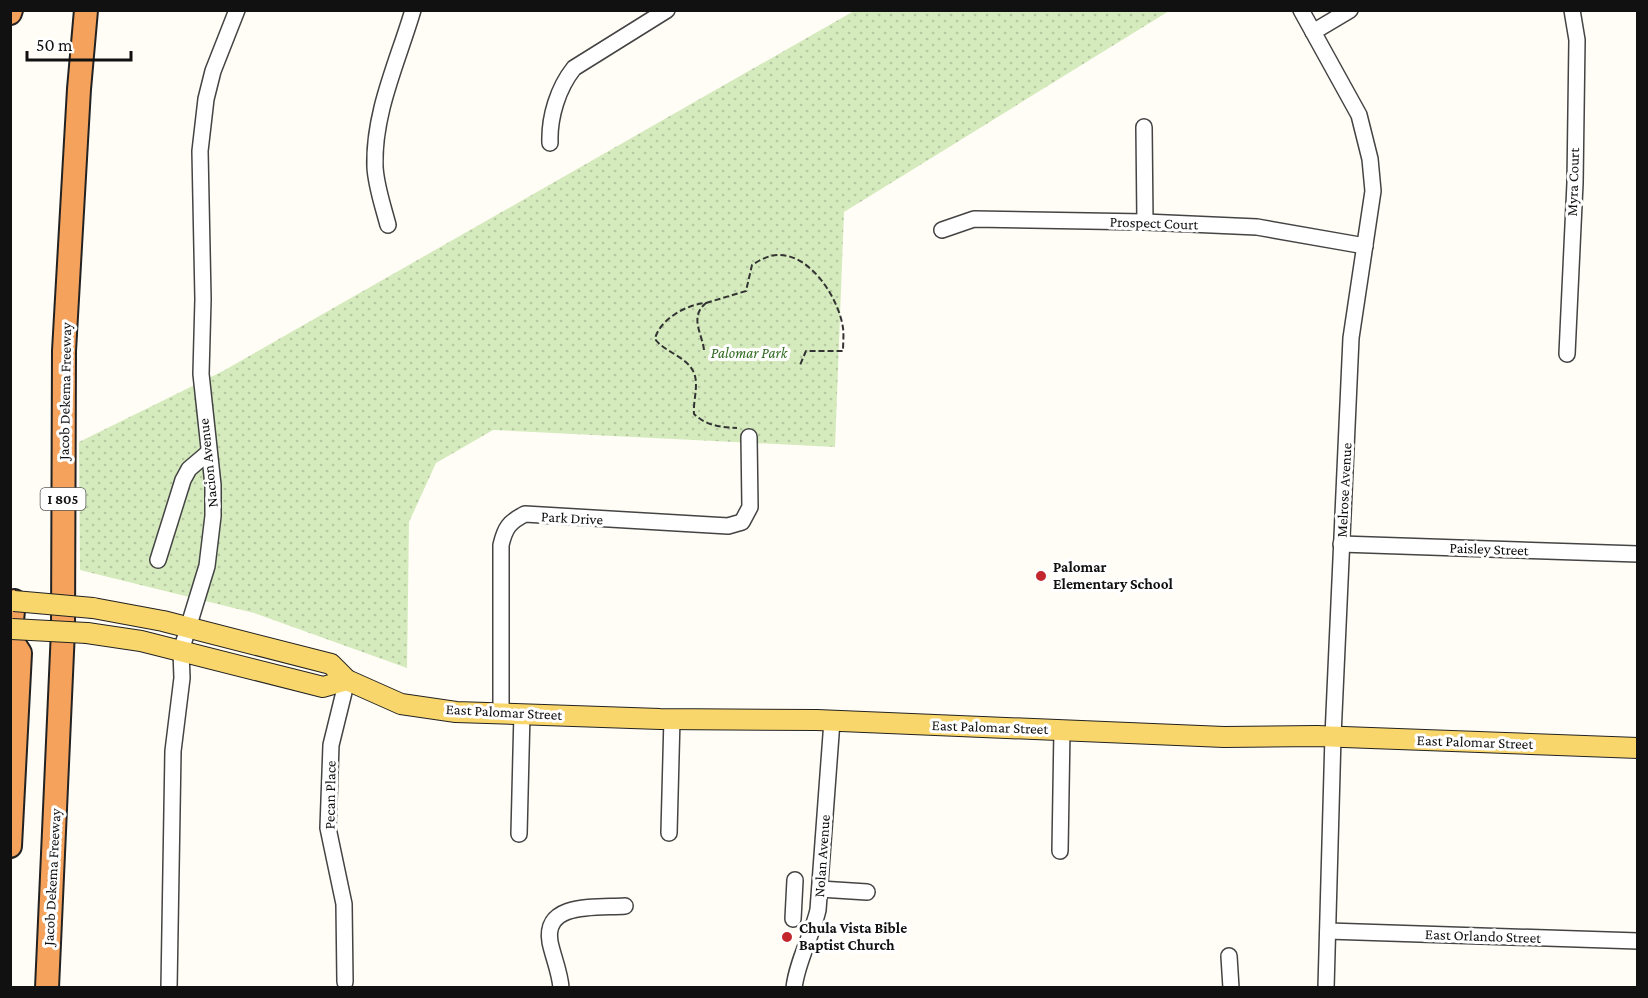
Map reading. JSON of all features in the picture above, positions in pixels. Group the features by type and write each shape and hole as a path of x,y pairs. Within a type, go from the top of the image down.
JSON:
{"highway":[{"name":"Jacob Dekema Freeway","path":"47,987 63,630 64,351 79,89 86,10"},
{"path":"10,846 20,653 11,634 12,601"}],"main road":[{"name":"East Palomar Street","path":"12,601 93,608 188,628 332,664 347,680 401,704 456,712 832,721 1224,736 1333,736 1638,748"},
{"path":"11,634 87,633 141,641 323,687 347,680"}],"street":[{"name":"Nacion Avenue","path":"169,987 173,752 182,678 181,651 210,546 213,516 201,374 203,298 200,151 206,99 213,71 237,10"},
{"path":"388,225 375,165 378,131 384,98 413,10"},
{"path":"550,143 549,126 564,80 573,68 667,10"},
{"name":"Melrose Avenue","path":"1301,10 1359,115 1366,137 1373,191 1351,338 1333,736 1326,987"},
{"path":"1313,32 1350,10"},
{"name":"Myra Court","path":"1567,354 1575,183 1577,40 1572,10"},
{"path":"1144,127 1145,222"},
{"name":"Prospect Court","path":"942,230 974,219 1145,222 1257,227 1365,246"},
{"name":"Park Drive","path":"501,713 501,545 505,528 511,521 525,514 728,526 742,522 750,507 746,433"},
{"path":"158,560 183,480 189,469 209,452"},
{"name":"Paisley Street","path":"1341,544 1638,554"},
{"name":"Pecan Place","path":"345,982 344,904 328,828 331,746 347,680"},
{"path":"519,834 522,713"},
{"path":"669,833 672,718"},
{"name":"Nolan Avenue","path":"794,987 796,972 813,935 820,888 832,721"},
{"path":"1060,851 1062,730"},
{"path":"793,919 795,880"},
{"path":"820,888 867,892"},
{"path":"561,987 550,939 550,926 555,918 568,910 625,906"},
{"name":"East Orlando Street","path":"1328,931 1638,941"},
{"path":"1229,956 1231,987"}],"path":[{"path":"746,433 701,421 694,414 695,375 682,358 661,347 655,339 663,322 690,307 746,291 752,265 765,257 790,256 809,266 836,303 843,328 843,351 806,351 800,365"},
{"path":"704,350 698,334 697,316 699,309 706,303"}],"green space":[{"name":"Palomar Park","path":"854,11 1169,11 844,212 835,447 493,430 436,463 409,522 407,668 254,613 80,570 79,442 223,371"}],"place":[{"name":"Palomar Elementary School","path":"1041,576"},
{"name":"Chula Vista Bible Baptist Church","path":"787,937"}]}
